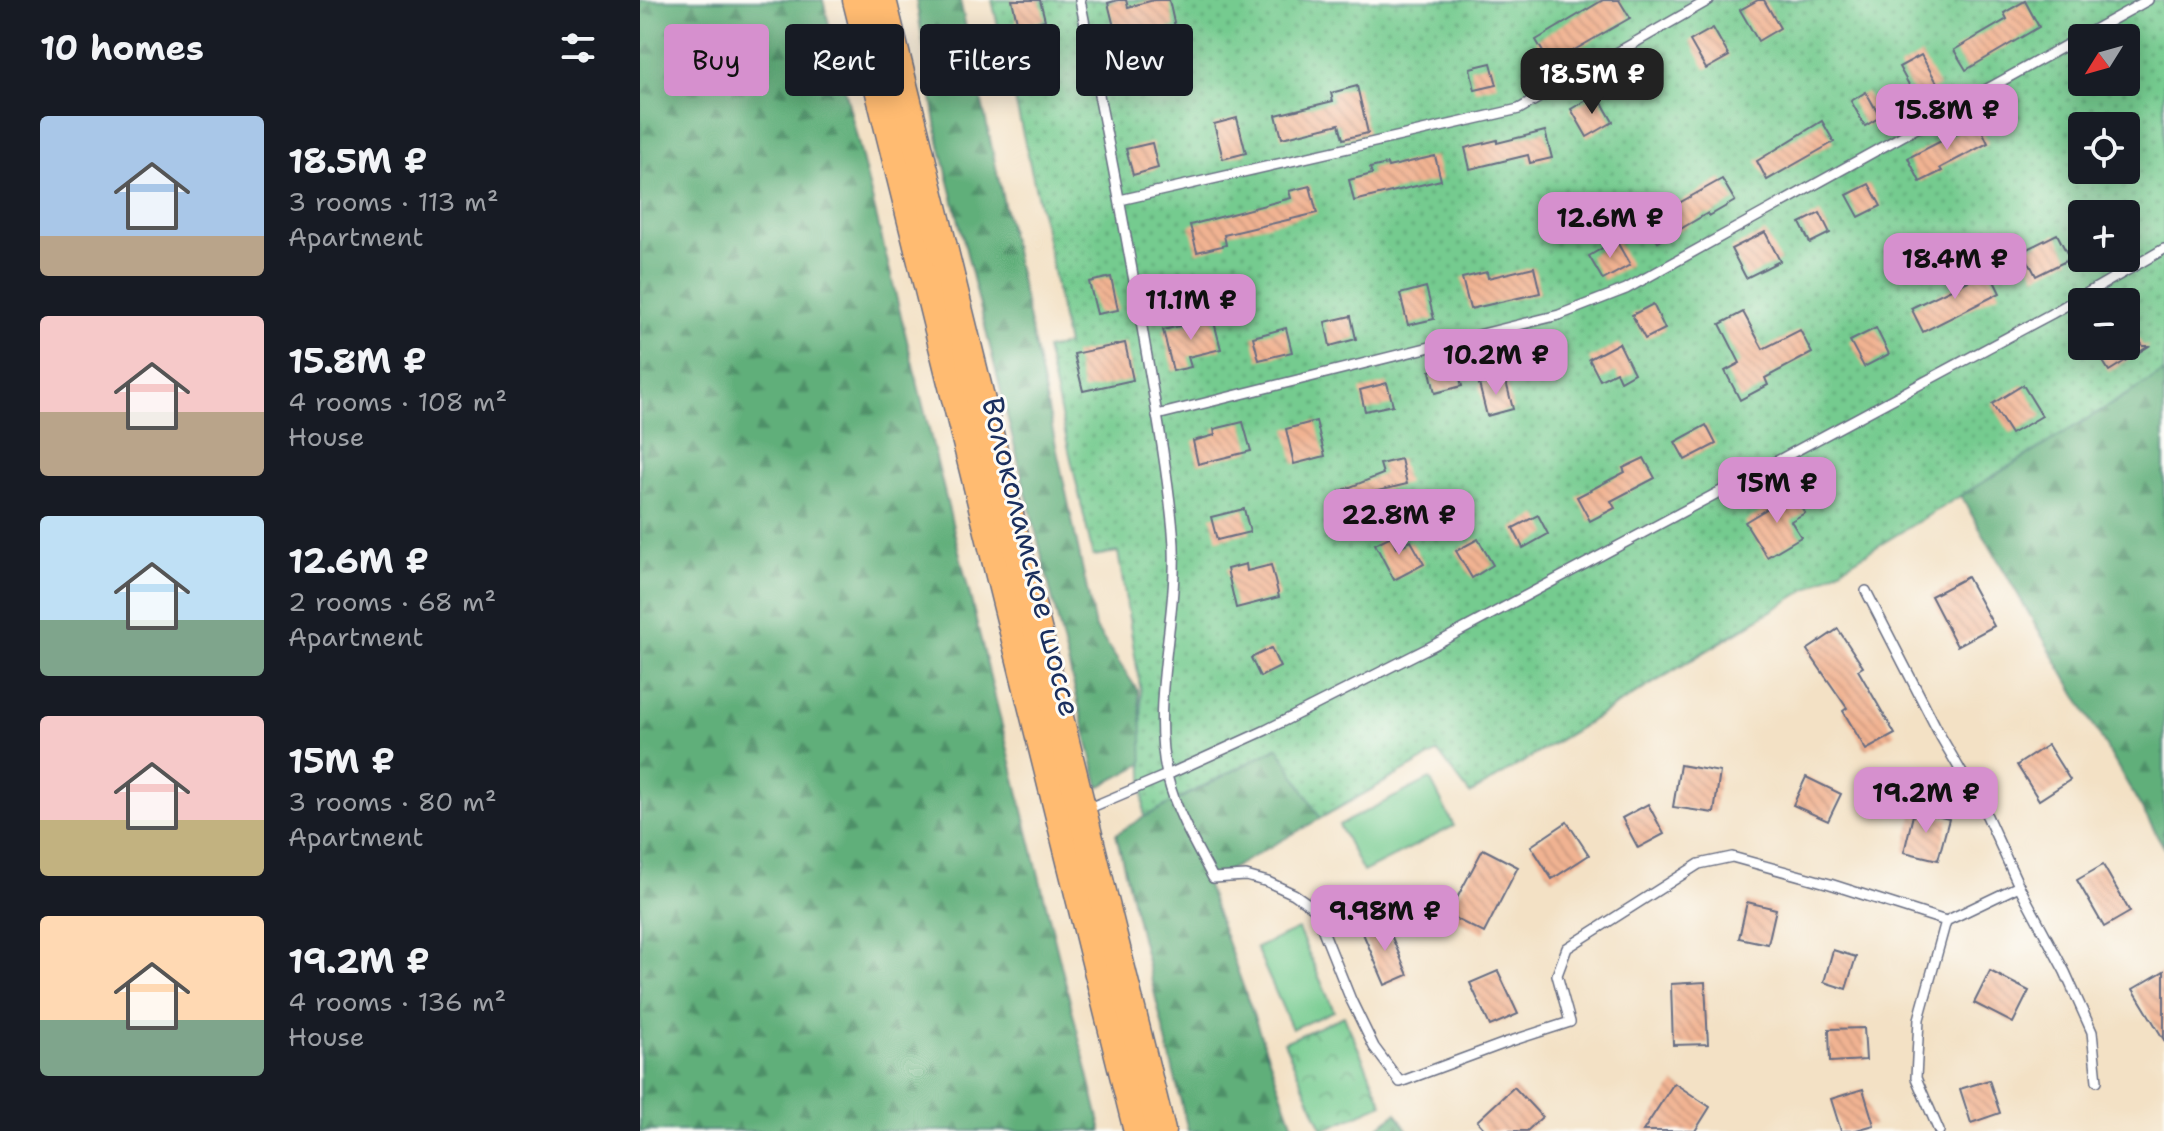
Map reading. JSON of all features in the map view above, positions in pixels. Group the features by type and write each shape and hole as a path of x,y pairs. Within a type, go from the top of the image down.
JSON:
{"main road":[{"name":"Волоколамское шоссе","path":"857,0 1071,813 1161,1131"},
{"name":"Волоколамское шоссе","path":"882,0 1071,813 1138,1131"}],"lane":[{"path":"1080,0 1120,200 1174,533 1175,591 1163,689 1163,738 1167,775 1174,801 1213,878 1246,876 1268,882 1314,908 1351,1000 1374,1047 1400,1082 1570,1022 1557,975 1567,948 1699,864 1732,857 1946,921 2019,886"},
{"path":"1120,200 1519,109 1709,0"},
{"path":"1157,415 1559,315 1626,289 2148,0"},
{"path":"1071,813 1167,775 1266,730 1446,638 2051,314 2164,249"},
{"path":"1866,591 1941,737 1987,816 2019,886 2065,972 2092,1032 2097,1081"},
{"path":"1939,1131 1916,1078 1919,1019 1946,921"}],"green space":[{"path":"640,0 823,0 829,24 785,24 785,96 847,96 1102,1131 640,1131"},
{"path":"916,0 960,0 965,24 920,25"},
{"path":"992,0 2164,0 2164,372 1470,794 1438,752 1320,818 1278,747 1144,817 1141,692 1118,552 1093,556 1046,349 1067,345 1046,234 1014,96 1060,96 1060,24 998,24"},
{"path":"932,96 981,96 1095,627 1138,691 1146,762 1099,787 939,141"},
{"path":"2164,372 2164,847 1961,496"},
{"path":"1753,623 1470,794 1438,752 1206,883 1295,1131 1188,1131 1116,834 1279,747"},
{"path":"1430,779 1454,826 1363,872 1339,825"},
{"path":"1298,929 1334,1011 1292,1029 1256,948"},
{"path":"1344,1016 1383,1104 1323,1130 1284,1042"},
{"path":"1396,1113 1408,1131 1374,1131"}],"building":[{"path":"1012,0 1040,0 1045,20 1018,24"},
{"path":"1126,0 1128,7 1154,0 1169,0 1174,24 1113,24 1108,3"},
{"path":"1603,0 1619,0 1630,18 1550,64 1536,40"},
{"path":"1764,0 1780,28 1758,41 1740,10"},
{"path":"2025,1 2039,27 1966,70 1954,50 2007,19 2004,13"},
{"path":"1713,28 1729,56 1706,69 1690,41"},
{"path":"1921,55 1939,86 1917,99 1899,67"},
{"path":"1491,63 1497,85 1475,90 1470,68"},
{"path":"1357,86 1368,133 1343,139 1339,124 1282,138 1276,115 1333,101 1331,93"},
{"path":"1866,92 1880,117 1865,126 1851,101"},
{"path":"1597,94 1613,122 1587,137 1571,109"},
{"path":"1237,118 1246,153 1223,159 1214,124"},
{"path":"1822,121 1834,142 1767,180 1757,161"},
{"path":"1978,122 1988,143 1920,182 1908,158"},
{"path":"1545,131 1552,158 1530,163 1528,155 1470,169 1465,148"},
{"path":"1152,143 1158,168 1133,175 1126,149"},
{"path":"1435,156 1441,180 1354,201 1349,180 1372,174 1370,168"},
{"path":"1722,179 1735,201 1658,242 1647,221"},
{"path":"1869,184 1881,206 1859,217 1847,195"},
{"path":"1310,186 1317,213 1224,235 1226,245 1197,252 1190,225 1291,198 1289,191"},
{"path":"1820,213 1830,233 1810,243 1800,223"},
{"path":"1765,232 1780,261 1746,278 1731,249"},
{"path":"2057,234 2068,260 2036,276 2023,251"},
{"path":"1616,240 1630,265 1603,280 1589,256"},
{"path":"1534,267 1540,293 1470,309 1462,278 1487,272 1488,278"},
{"path":"1989,271 2000,293 1923,332 1911,308"},
{"path":"1111,277 1118,310 1097,314 1089,282"},
{"path":"1426,287 1434,319 1408,325 1400,294"},
{"path":"1653,304 1665,329 1645,339 1632,315"},
{"path":"1743,312 1763,349 1800,330 1812,353 1765,378 1768,385 1740,400 1725,371 1740,363 1720,324"},
{"path":"1351,316 1356,339 1330,346 1325,322"},
{"path":"1213,318 1221,349 1188,357 1191,367 1173,371 1163,330"},
{"path":"1286,328 1292,352 1259,360 1253,337"},
{"path":"1876,328 1889,354 1864,367 1850,341"},
{"path":"1551,336 1560,374 1531,381 1522,343"},
{"path":"1125,343 1133,380 1083,391 1074,354"},
{"path":"1619,343 1634,373 1620,381 1616,372 1600,380 1589,359"},
{"path":"2102,360 2127,360 2109,371"},
{"path":"1456,364 1462,386 1435,393 1430,371"},
{"path":"1505,378 1513,409 1487,416 1479,384"},
{"path":"1387,383 1393,405 1365,411 1360,390"},
{"path":"2023,385 2042,416 2011,434 1992,404"},
{"path":"1316,421 1325,456 1294,464 1286,429"},
{"path":"1243,422 1251,451 1198,464 1193,441 1215,435 1214,429"},
{"path":"1706,425 1716,444 1685,460 1675,442"},
{"path":"1644,458 1655,478 1611,501 1615,508 1590,521 1577,497 1625,472 1623,468"},
{"path":"1401,459 1407,484 1365,494 1371,508 1350,516 1340,491 1383,474 1380,464"},
{"path":"1793,493 1805,513 1791,521 1801,537 1767,557 1745,522"},
{"path":"1244,509 1250,532 1217,540 1211,517"},
{"path":"1538,515 1548,534 1523,548 1513,528"},
{"path":"1391,536 1397,548 1411,541 1424,564 1394,580 1375,544"},
{"path":"1478,539 1493,565 1472,578 1456,551"},
{"path":"1246,564 1247,571 1271,565 1279,597 1236,608 1227,569"},
{"path":"1967,577 1994,626 1957,646 1931,596"},
{"path":"1838,629 1863,667 1858,670 1895,734 1866,750 1843,711 1847,708 1807,650"},
{"path":"1271,648 1280,667 1260,677 1251,658"},
{"path":"2048,745 2070,780 2039,800 2017,765"},
{"path":"1680,765 1720,772 1714,813 1673,807"},
{"path":"1806,777 1841,794 1828,821 1793,805"},
{"path":"1648,804 1664,834 1638,848 1622,818"},
{"path":"1914,811 1949,819 1938,860 1904,852"},
{"path":"1567,822 1589,855 1552,879 1531,846"},
{"path":"1483,849 1518,867 1484,933 1448,915"},
{"path":"2103,865 2130,912 2104,927 2077,880"},
{"path":"1747,902 1776,909 1768,944 1739,938"},
{"path":"1385,921 1408,975 1385,985 1362,931"},
{"path":"1833,950 1856,957 1846,989 1824,982"},
{"path":"1498,971 1518,1014 1490,1026 1470,983"},
{"path":"1990,971 2029,991 2013,1023 1974,1003"},
{"path":"2164,971 2164,1040 2133,989"},
{"path":"1705,982 1708,1044 1673,1045 1671,984"},
{"path":"1864,1028 1866,1060 1830,1062 1829,1029"},
{"path":"1989,1080 2000,1113 1971,1123 1960,1089"},
{"path":"1674,1083 1710,1107 1695,1131 1643,1131"},
{"path":"1514,1087 1542,1117 1527,1131 1486,1131 1477,1121"},
{"path":"1863,1089 1874,1125 1841,1131 1831,1099"}]}
